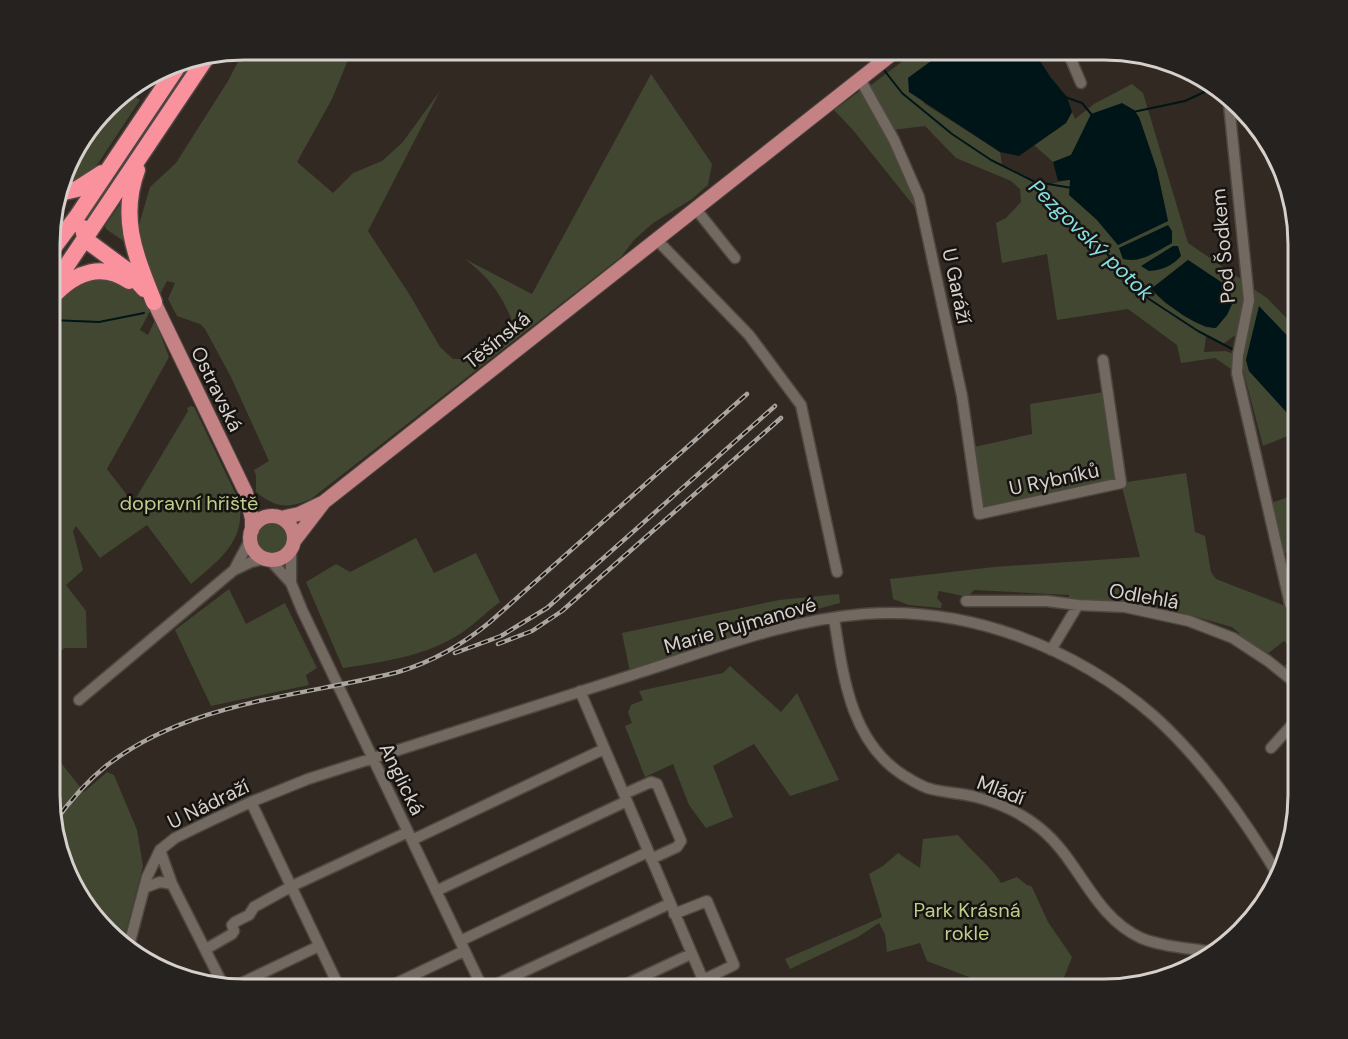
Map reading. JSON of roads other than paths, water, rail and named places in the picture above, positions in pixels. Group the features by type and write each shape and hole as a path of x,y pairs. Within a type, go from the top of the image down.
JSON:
{"highway":[{"path":"60,276 202,65"},
{"path":"61,237 172,74"},
{"path":"148,144 136,172 128,206 134,244 151,298"},
{"path":"108,170 84,218 85,238 128,271 151,298"},
{"path":"68,191 77,189 108,170"},
{"path":"60,290 75,277 88,271 103,270 123,277 151,298"}],"main road":[{"name":"Těšínská","path":"278,517 299,514 324,502 884,60"},
{"name":"Ostravská","path":"151,298 246,492 252,519 251,535"},
{"name":"Ostravská","path":"246,492 265,511 278,517"},
{"name":"Těšínská","path":"293,545 324,502"},
{"path":"278,517 291,527 293,545 283,558 267,559 255,551 251,535 261,519 278,517"}],"street":[{"path":"1071,60 1081,83"},
{"name":"U Garáží","path":"860,79 894,140 919,197 962,396 979,514"},
{"name":"Pod Šodkem","path":"1233,114 1249,300 1238,355 1238,373 1288,583"},
{"path":"695,208 735,258"},
{"path":"657,239 749,335 801,405 837,572"},
{"name":"U Rybníků","path":"979,514 1121,483 1103,360"},
{"path":"234,570 251,535"},
{"name":"Anglická","path":"291,583 293,545"},
{"path":"79,700 234,570 251,562 267,559"},
{"name":"Anglická","path":"267,559 291,583 372,759 479,979"},
{"name":"Odlehlá","path":"966,601 1047,602 1125,607 1189,621 1233,638 1288,677"},
{"path":"1052,650 1078,605"},
{"name":"Marie Pujmanové","path":"372,759 770,631 865,614 893,614 965,622 1008,632 1052,650 1092,672 1131,698 1162,724 1203,768 1244,822 1273,868"},
{"name":"Mládí","path":"834,618 845,685 858,722 868,741 893,768 929,789 975,797 1002,806 1029,820 1063,850 1111,918 1142,938 1159,944 1201,951"},
{"path":"580,691 702,979"},
{"path":"1271,748 1288,729"},
{"path":"206,949 232,934 234,931 232,926 235,922 249,915 254,907 292,886 604,749"},
{"name":"U Nádraží","path":"130,940 150,867 160,850 176,838 251,802 308,779 372,759"},
{"path":"402,979 462,946 649,855 677,847 681,841 657,784 651,782 436,891"},
{"path":"251,802 335,979"},
{"path":"160,850 172,884 219,977"},
{"path":"144,888 160,882 172,884"},
{"path":"508,979 672,909 707,901 734,965 714,979"},
{"path":"250,979 319,946"},
{"path":"637,979 691,954"}],"waterway":[{"name":"Pezgovský potok","path":"884,70 902,93 952,134 991,160 1035,182 1072,216 1149,299 1198,331 1234,350"},
{"path":"1133,112 1185,101 1206,91"},
{"path":"1065,97 1082,103 1092,115"},
{"path":"1036,182 1072,188"},
{"path":"60,320 99,322 144,313"}],"railway":[{"path":"61,814 78,793 106,766 139,744 173,727 246,704 398,672 435,658 458,645 490,622 747,394"},
{"path":"455,653 501,636 547,608 775,406"},
{"path":"498,644 532,631 562,611 781,418"}],"park label":[{"name":"dopravní hřiště","path":"189,503"},
{"name":"Park Krásná rokle","path":"967,922"}]}
